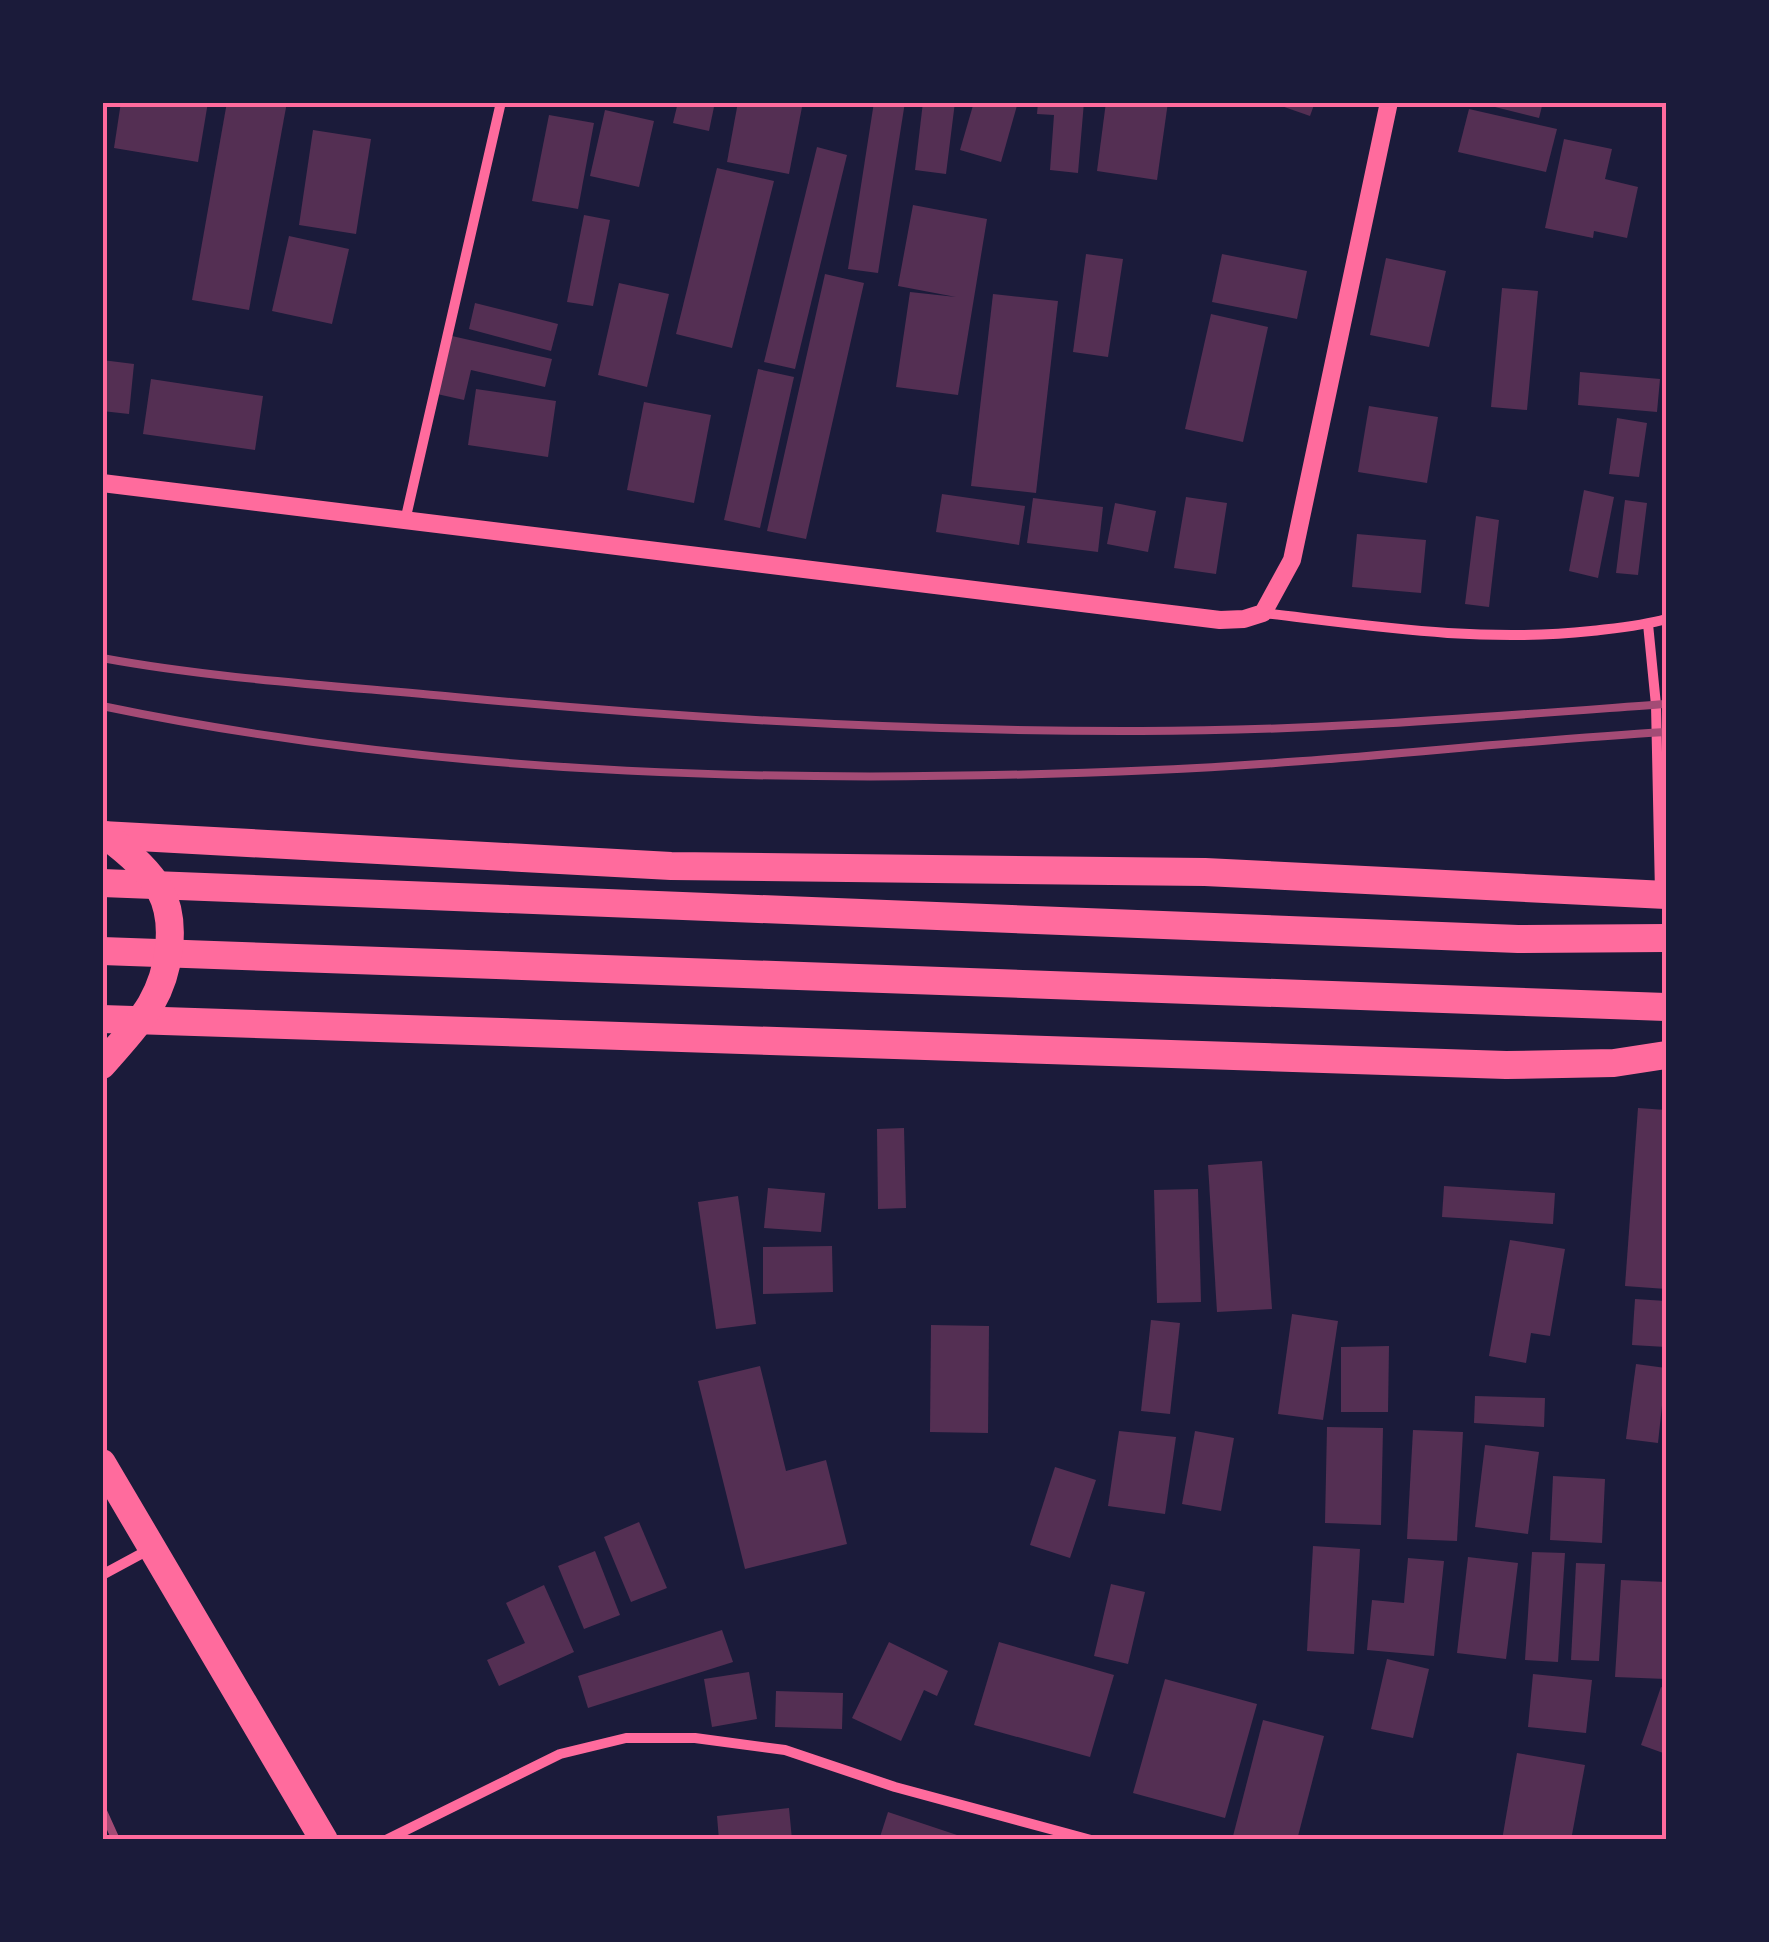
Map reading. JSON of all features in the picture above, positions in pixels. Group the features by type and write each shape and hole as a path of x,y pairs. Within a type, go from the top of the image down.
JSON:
{"highway":[{"path":"104,835 671,866 1205,872 1663,895"},
{"path":"102,1065 152,1002 164,972 168,916 160,890 126,850 104,835"},
{"path":"102,883 1518,939 1666,938"},
{"path":"102,950 1652,1008"},
{"path":"102,1020 1506,1066 1614,1063 1666,1056"},
{"path":"105,1472 324,1840"}],"street":[{"path":"404,521 500,102"},
{"path":"1263,613 1292,560 1389,102"},
{"path":"102,482 1220,620 1263,613 1445,635 1535,637 1666,619"},
{"path":"1648,624 1656,705 1663,895"},
{"path":"102,1575 153,1547"},
{"path":"386,1840 560,1754 626,1738 695,1738 784,1750 894,1787 1091,1840"}],"building":[{"path":"121,102 208,102 198,162 114,148"},
{"path":"227,102 287,102 249,310 192,300"},
{"path":"678,102 715,102 709,131 673,123"},
{"path":"738,102 803,102 789,174 727,162"},
{"path":"874,102 905,102 878,273 848,269"},
{"path":"923,102 955,102 946,174 915,170"},
{"path":"974,102 1018,102 1001,162 960,150"},
{"path":"1038,102 1084,102 1078,173 1050,170 1054,115 1037,114"},
{"path":"1106,102 1168,102 1157,180 1097,171"},
{"path":"1270,102 1315,102 1310,116"},
{"path":"1475,102 1543,102 1539,118"},
{"path":"1469,109 1557,129 1546,172 1458,152"},
{"path":"605,110 654,121 639,187 590,176"},
{"path":"549,115 594,123 578,209 532,201"},
{"path":"313,130 371,139 356,234 299,225"},
{"path":"1564,139 1612,149 1605,179 1638,187 1627,238 1594,231 1593,238 1545,228"},
{"path":"817,147 847,155 795,369 764,362"},
{"path":"717,168 774,181 732,348 676,334"},
{"path":"913,205 987,219 958,395 896,387 910,292 956,297 898,286"},
{"path":"584,215 610,220 593,306 567,302"},
{"path":"289,236 349,249 332,324 272,311"},
{"path":"1086,254 1123,259 1108,357 1073,352"},
{"path":"1222,254 1307,271 1297,319 1212,302"},
{"path":"1386,258 1446,271 1429,347 1370,335"},
{"path":"825,274 864,283 806,539 767,531"},
{"path":"619,283 669,294 647,387 598,375"},
{"path":"1502,288 1538,291 1527,410 1491,407"},
{"path":"993,294 1058,301 1036,493 971,486"},
{"path":"475,303 558,324 551,351 469,329"},
{"path":"1211,314 1268,327 1243,442 1185,429"},
{"path":"452,336 552,359 545,387 471,370 464,400 437,394"},
{"path":"102,360 134,364 129,414 102,411"},
{"path":"758,369 794,377 760,528 724,520"},
{"path":"1580,372 1660,379 1657,412 1578,405"},
{"path":"151,379 263,396 255,450 143,434"},
{"path":"476,389 556,401 548,457 468,445"},
{"path":"644,402 711,415 694,503 627,490"},
{"path":"1369,406 1438,417 1427,483 1358,472"},
{"path":"1617,418 1647,423 1639,477 1609,474"},
{"path":"1584,490 1614,497 1598,578 1569,571"},
{"path":"942,494 1025,506 1019,545 936,532"},
{"path":"1186,497 1227,503 1216,574 1174,568"},
{"path":"1033,498 1103,507 1098,552 1027,543"},
{"path":"1625,500 1647,503 1638,575 1616,573"},
{"path":"1115,503 1156,511 1148,552 1107,544"},
{"path":"1476,516 1499,520 1489,607 1465,604"},
{"path":"1357,534 1426,540 1421,593 1352,587"},
{"path":"1638,1108 1666,1110 1666,1289 1625,1286"},
{"path":"904,1128 906,1208 878,1209 877,1129"},
{"path":"1262,1161 1272,1309 1217,1312 1208,1165"},
{"path":"1444,1186 1555,1193 1553,1224 1442,1217"},
{"path":"768,1188 825,1193 821,1232 764,1228"},
{"path":"1198,1189 1201,1302 1157,1303 1154,1190"},
{"path":"738,1196 756,1324 716,1329 698,1202"},
{"path":"1510,1240 1565,1249 1550,1336 1531,1333 1526,1363 1489,1356"},
{"path":"832,1246 833,1292 763,1294 763,1247"},
{"path":"1635,1299 1666,1301 1666,1347 1632,1345"},
{"path":"1292,1314 1338,1321 1323,1420 1278,1414"},
{"path":"1151,1320 1180,1323 1170,1414 1141,1411"},
{"path":"931,1325 989,1326 988,1433 930,1432"},
{"path":"1389,1346 1388,1412 1341,1412 1341,1347"},
{"path":"1636,1364 1666,1368 1658,1443 1626,1439"},
{"path":"760,1366 786,1471 826,1460 847,1544 745,1569 698,1381"},
{"path":"1475,1396 1545,1398 1544,1427 1474,1423"},
{"path":"1327,1427 1383,1428 1381,1525 1325,1523"},
{"path":"1413,1430 1463,1432 1457,1541 1407,1539"},
{"path":"1119,1431 1176,1437 1165,1514 1108,1506"},
{"path":"1195,1431 1234,1438 1221,1511 1182,1504"},
{"path":"1485,1445 1539,1452 1528,1534 1475,1527"},
{"path":"1055,1467 1096,1480 1070,1558 1030,1545"},
{"path":"1553,1476 1605,1479 1602,1543 1550,1540"},
{"path":"639,1522 667,1588 631,1602 604,1537"},
{"path":"1313,1546 1360,1549 1354,1654 1307,1651"},
{"path":"595,1551 620,1615 584,1629 558,1566"},
{"path":"1532,1552 1565,1553 1558,1662 1525,1660"},
{"path":"1468,1557 1518,1563 1506,1659 1457,1653"},
{"path":"1408,1558 1444,1561 1434,1656 1367,1650 1372,1600 1404,1603"},
{"path":"1576,1563 1605,1564 1599,1661 1571,1660"},
{"path":"1621,1580 1666,1582 1666,1679 1615,1677"},
{"path":"1111,1584 1145,1592 1128,1664 1094,1656"},
{"path":"544,1585 574,1652 499,1686 487,1660 525,1643 506,1603"},
{"path":"722,1630 733,1662 588,1708 578,1676"},
{"path":"889,1642 948,1671 937,1696 924,1690 901,1741 852,1718"},
{"path":"999,1642 1114,1675 1090,1757 974,1725"},
{"path":"1387,1659 1429,1669 1413,1738 1371,1729"},
{"path":"749,1672 757,1719 712,1727 704,1679"},
{"path":"1533,1674 1592,1680 1586,1733 1528,1727"},
{"path":"1165,1679 1257,1704 1225,1818 1133,1793"},
{"path":"1661,1687 1666,1689 1666,1754 1641,1745"},
{"path":"776,1691 843,1693 842,1729 775,1727"},
{"path":"1263,1720 1324,1736 1297,1840 1232,1840"},
{"path":"1517,1753 1585,1765 1571,1840 1502,1840"},
{"path":"789,1808 792,1840 719,1840 717,1816"},
{"path":"888,1812 969,1839 969,1840 879,1840"}],"railway":[{"path":"102,658 233,677 538,704 705,717 956,729 1259,729 1666,704"},
{"path":"102,706 232,730 495,762 759,775 1023,775 1155,770 1666,732"},
{"path":"102,1809 116,1840"}]}
